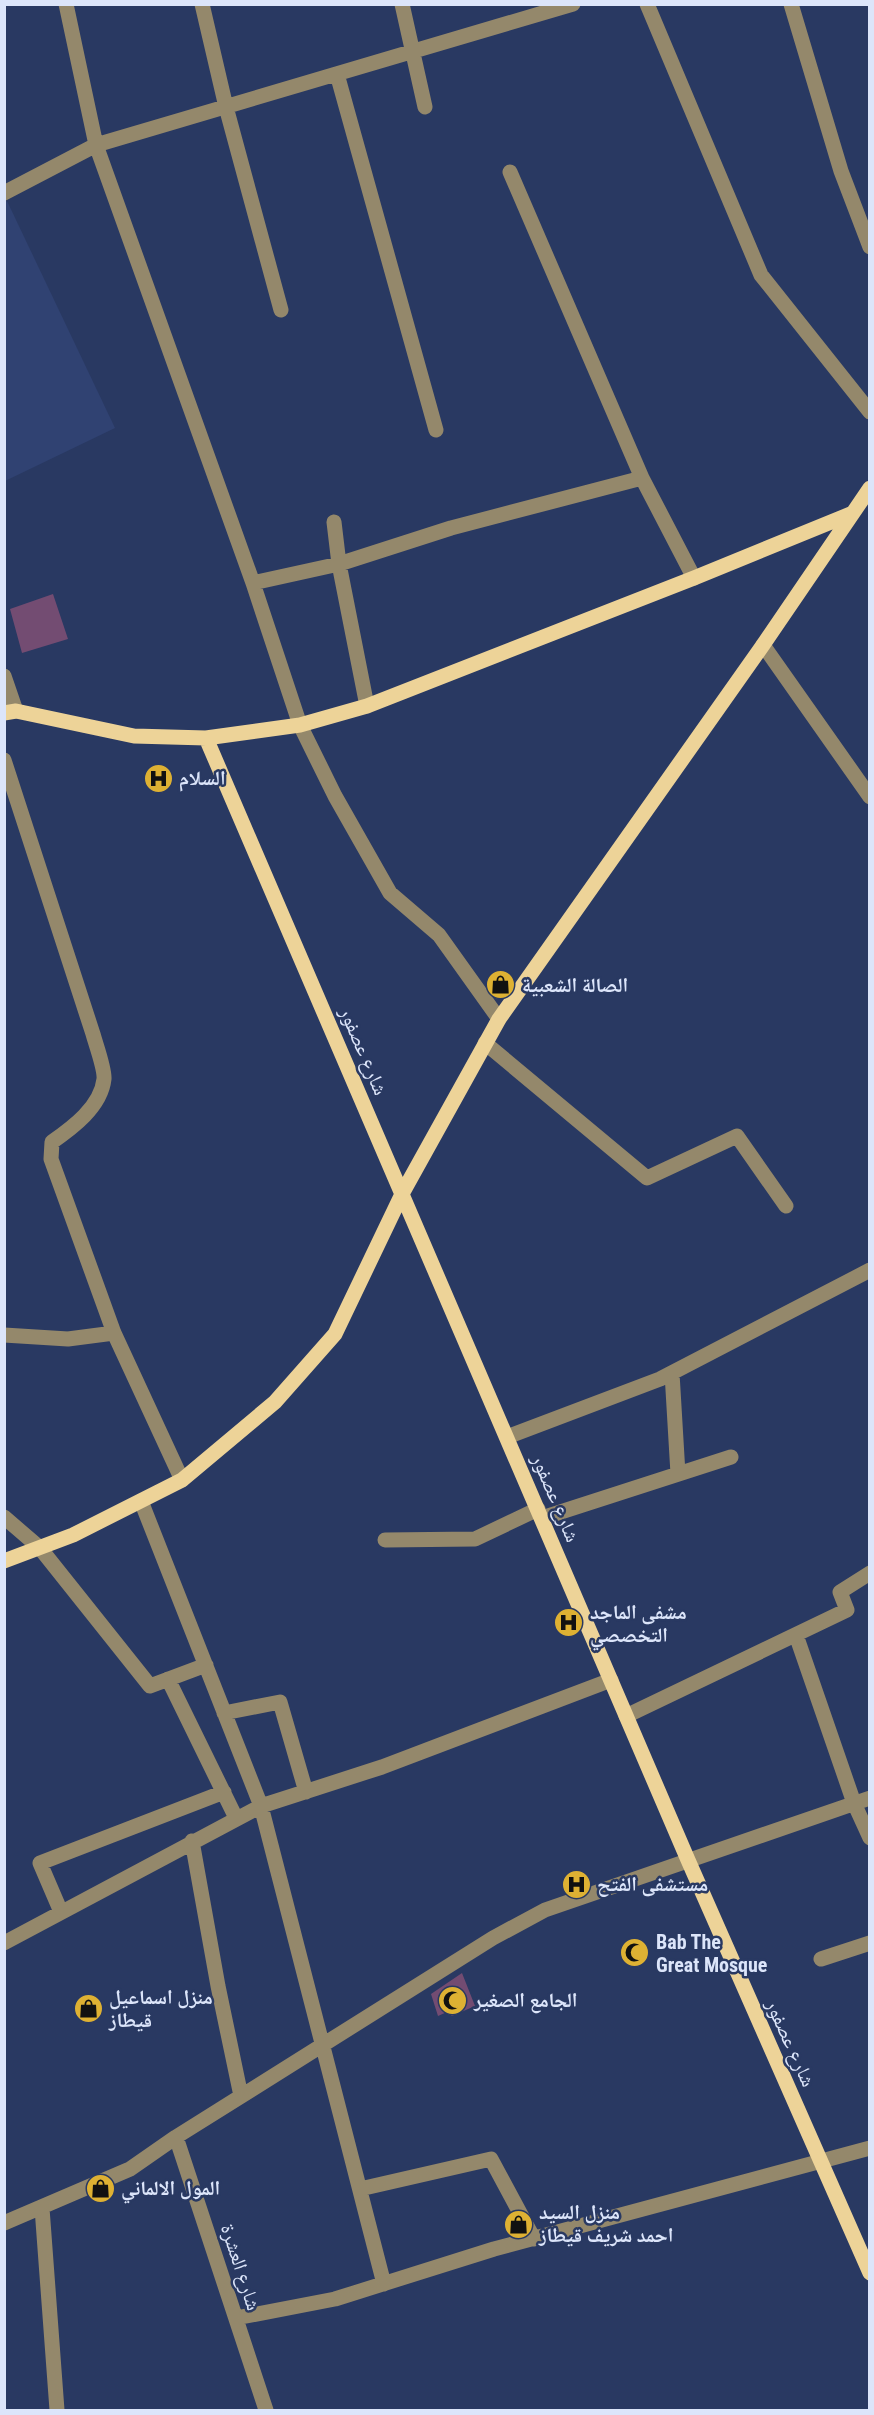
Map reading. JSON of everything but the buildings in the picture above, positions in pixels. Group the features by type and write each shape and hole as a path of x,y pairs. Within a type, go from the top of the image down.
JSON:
{"main road":[{"path":"4,1561 73,1535 182,1480 275,1402 335,1334 403,1192 499,1019 763,645 870,488"},
{"path":"10,712 134,736 206,738 300,725 367,706 694,578 870,506"},
{"name":"شارع عصفور","path":"206,738 403,1192 688,1860 870,2273"}],"street":[{"path":"66,4 96,145 254,583 300,725 335,796 390,893 439,935 499,1019"},
{"path":"202,4 226,107 281,310"},
{"path":"402,4 425,107"},
{"path":"4,193 96,145 573,4"},
{"path":"647,4 761,275 870,412"},
{"path":"791,4 841,171 870,246"},
{"path":"336,74 436,430"},
{"path":"510,172 642,478 694,578"},
{"path":"254,583 339,564 451,528 642,478"},
{"path":"334,522 339,564 367,706"},
{"path":"763,645 870,797"},
{"path":"4,676 10,712"},
{"path":"4,760 93,1034 104,1078 96,1101 72,1128 52,1143 51,1159 114,1333 182,1480"},
{"path":"485,1043 647,1178 737,1136 786,1206"},
{"path":"507,1437 672,1373 870,1270"},
{"path":"4,1335 68,1339 114,1333"},
{"path":"672,1373 678,1474"},
{"path":"385,1540 475,1539 540,1514 731,1457"},
{"path":"141,1501 261,1806 384,2284"},
{"path":"4,1517 40,1548 150,1686 206,1665"},
{"path":"627,1716 847,1610 840,1592 870,1573"},
{"path":"796,1635 854,1803 870,1838"},
{"path":"168,1679 236,1818"},
{"path":"4,1943 261,1806 382,1767 611,1680"},
{"path":"224,1713 280,1702 306,1792"},
{"path":"61,1912 40,1863 224,1792"},
{"path":"5,2222 130,2169 176,2137 323,2044 493,1938 545,1910 870,1798"},
{"path":"192,1841 218,1986 241,2096"},
{"path":"821,1959 870,1942"},
{"name":"شارع العشرة","path":"176,2137 266,2410"},
{"path":"236,2318 335,2299 534,2239 870,2148"},
{"path":"360,2189 490,2159 534,2239"},
{"path":"42,2208 57,2410"}],"shaded area":[{"path":"7,201 115,428 5,481 4,202"}],"place":[{"name":"السلام","path":"158,778"},
{"name":"الصالة الشعبية","path":"501,985"},
{"name":"مشفى الماجد التخصصي","path":"569,1623"},
{"name":"مستشفى الفتح","path":"576,1884"},
{"name":"Bab The Great Mosque","path":"635,1953"},
{"name":"الجامع الصغير","path":"453,2000"},
{"name":"منزل اسماعيل قيطاز","path":"88,2009"},
{"name":"المول الالماني","path":"100,2188"},
{"name":"منزل السيد احمد شريف قيطاز","path":"518,2224"}]}
